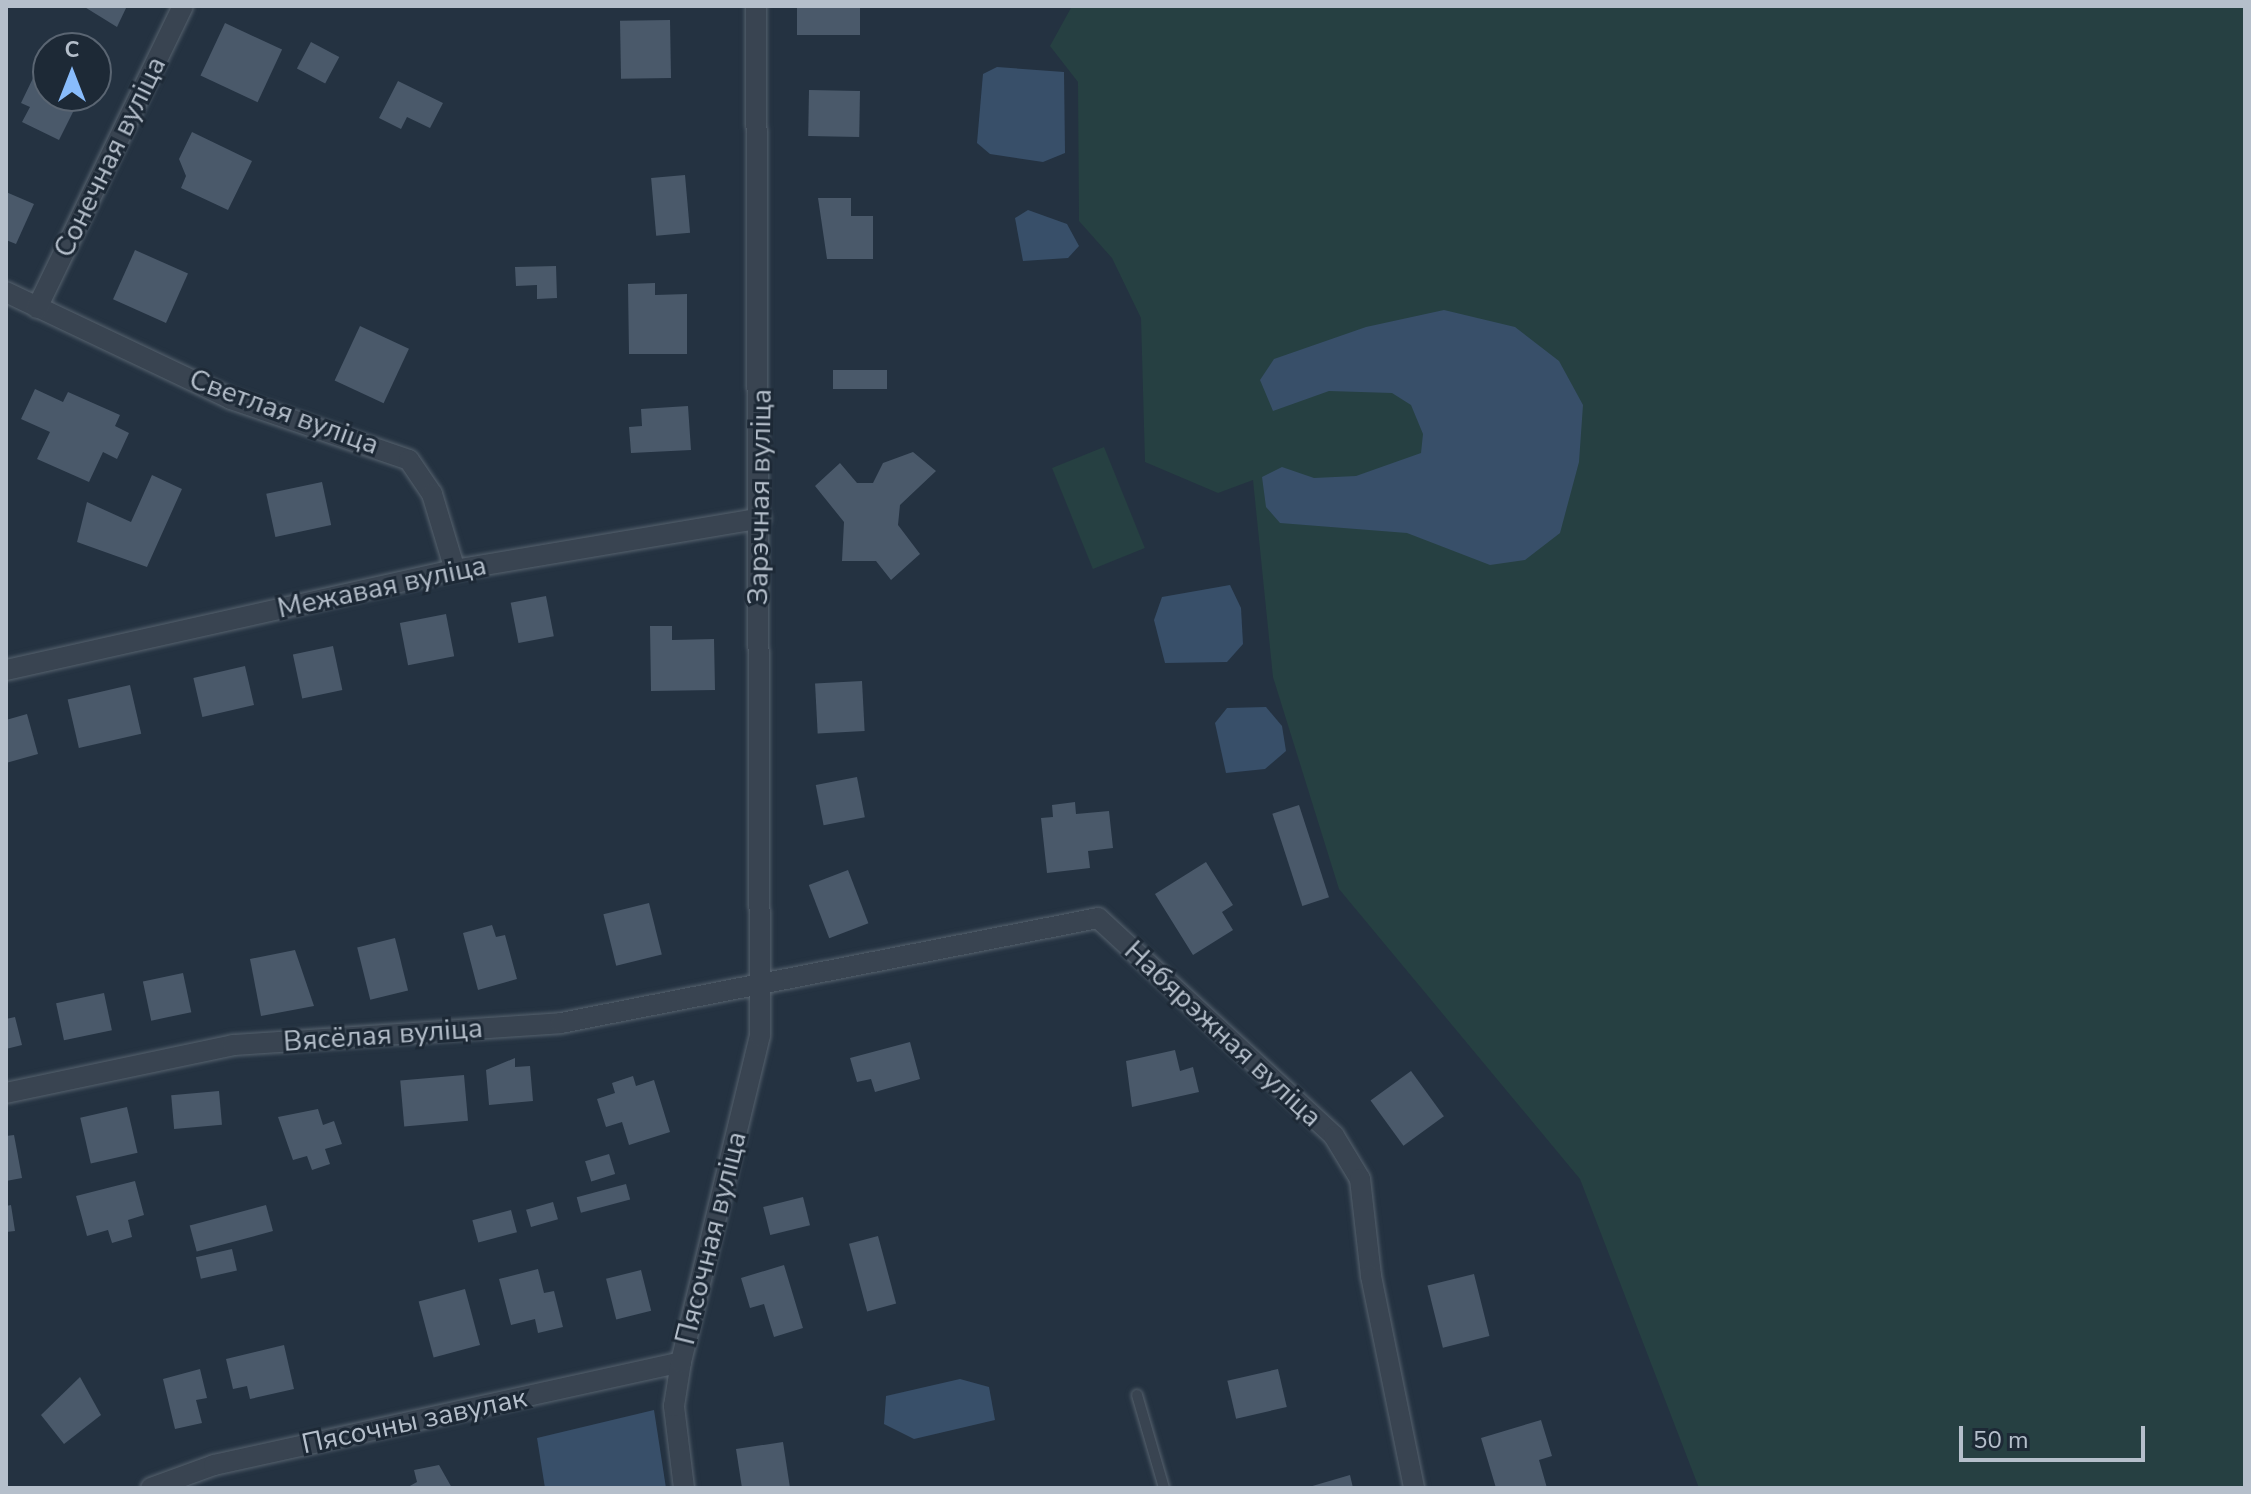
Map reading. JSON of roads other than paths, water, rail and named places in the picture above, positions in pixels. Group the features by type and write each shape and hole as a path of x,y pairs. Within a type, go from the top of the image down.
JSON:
{"street":[{"name":"Сонечная вуліца","path":"37,308 183,6"},
{"name":"Зарэчная вуліца","path":"756,6 761,518 760,989"},
{"name":"Светлая вуліца","path":"6,292 231,399 409,460 432,494 455,570"},
{"name":"Межавая вуліца","path":"6,670 455,570 761,518"},
{"name":"Набярэжная вуліца","path":"760,989 1098,918 1334,1136 1360,1179 1371,1276 1414,1488"},
{"name":"Вясёлая вуліца","path":"6,1093 233,1045 561,1023 716,989 760,989"},
{"name":"Пясочная вуліца","path":"684,1488 674,1406 681,1362 760,1036 760,989"},
{"name":"Пясочны завулак","path":"151,1488 214,1465 681,1362"}],"lane":[{"path":"1137,1395 1164,1488"}],"water":[{"path":"997,67 1064,72 1065,153 1043,162 990,154 977,143 983,74"},
{"path":"1028,210 1067,224 1079,246 1068,258 1023,261 1015,218"},
{"path":"1444,310 1515,327 1559,361 1583,405 1579,462 1560,533 1525,560 1490,565 1407,533 1280,523 1266,507 1262,477 1282,467 1314,478 1356,476 1421,453 1423,434 1411,405 1392,393 1329,391 1273,411 1260,380 1274,359 1366,327"},
{"path":"1230,585 1241,608 1243,644 1227,662 1165,663 1154,620 1162,597"},
{"path":"1266,707 1282,726 1286,751 1265,769 1226,773 1215,723 1227,708"},
{"path":"960,1379 989,1387 995,1420 914,1439 884,1424 886,1396"},
{"path":"654,1410 666,1488 545,1488 537,1438"}]}
